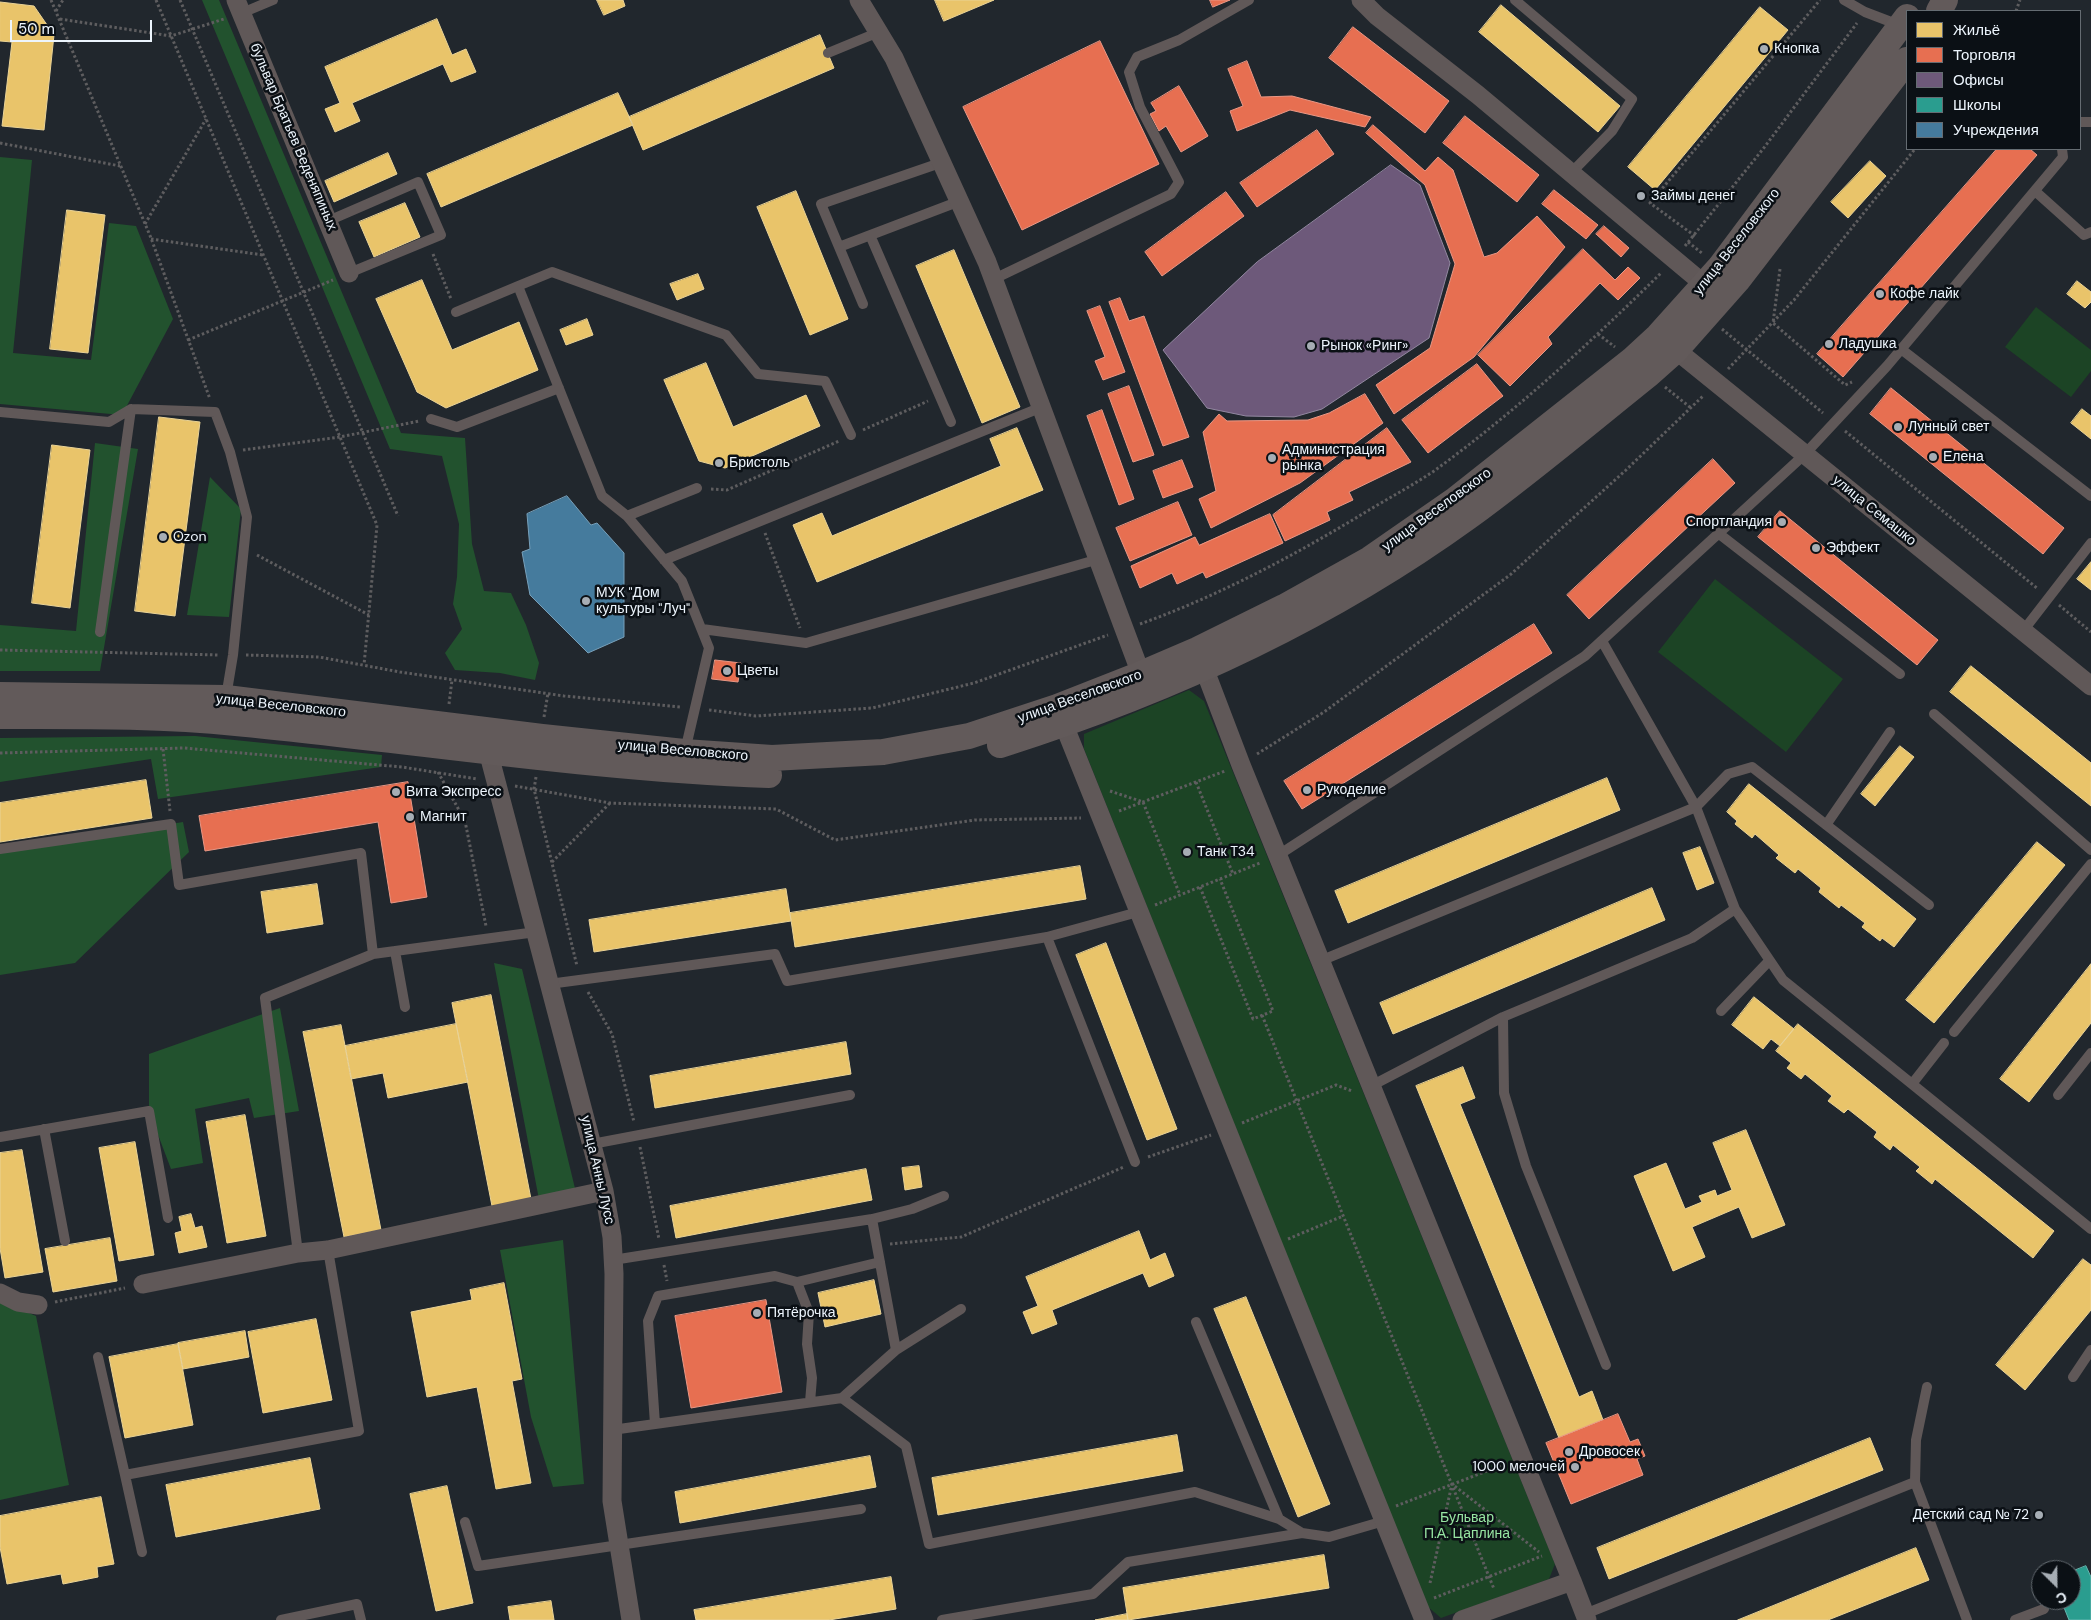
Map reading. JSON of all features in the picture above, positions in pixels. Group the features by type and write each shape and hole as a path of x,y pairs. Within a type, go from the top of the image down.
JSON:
{"main road":[{"name":"улица Веселовского","path":"0,716 98,715 444,735 490,740 692,773 781,776 892,768 974,753 1200,659 1293,625 1373,579 1468,517 1649,374 1705,285 1906,22"},
{"name":"улица Веселовского","path":"1667,343 1737,281 1906,61"},
{"name":"улица Веселовского","path":"490,740 542,737 684,752 772,758 883,752 1060,716 1141,674 1200,659"},
{"name":"улица Веселовского","path":"0,695 226,698 444,735"}],"street":[{"path":"859,0 894,58 943,162 994,279 1141,674"},
{"path":"1361,0 1378,16 1478,94 1705,285"},
{"name":"бульвар Братьев Веденяпиных","path":"239,7 328,221 343,276"},
{"name":"улица Семашко","path":"1667,343 1715,384 2091,686"},
{"path":"1200,659 1241,765 1586,1617"},
{"path":"1060,716 1272,1245 1382,1516 1422,1608"},
{"name":"улица Анны Лусс","path":"490,740 496,782 604,1191 612,1237 612,1501 631,1620"},
{"path":"143,1284 298,1253 328,1250 604,1191"},
{"path":"0,1293 18,1302 38,1305"},
{"path":"1462,1620 1572,1581"}],"lane":[{"path":"239,7 273,0"},
{"path":"994,279 1171,194 1179,182 1140,107 1129,72 1137,58 1179,40 1249,0"},
{"path":"1515,0 1632,99 1612,131 1572,173"},
{"path":"1844,0 1865,12 1906,21"},
{"path":"828,53 879,32"},
{"path":"1954,287 2063,157 2062,150"},
{"path":"864,304 821,204 943,162"},
{"path":"328,221 418,182 441,235 343,276"},
{"path":"2035,191 2084,235 2091,232"},
{"path":"839,247 960,201"},
{"path":"870,235 951,422"},
{"path":"456,312 552,272 726,335 758,374 825,382 851,435"},
{"path":"518,286 602,496 627,516 682,581 709,648 684,752"},
{"path":"1278,856 1585,656 1804,455 1901,349 1946,296"},
{"path":"1901,349 2091,496"},
{"path":"431,419 457,428 559,388"},
{"path":"664,560 1042,407"},
{"path":"100,632 131,409"},
{"path":"0,412 109,422 131,409 215,412 230,452 247,517 233,655 226,698"},
{"path":"627,516 697,488"},
{"path":"1718,534 1900,674"},
{"path":"2023,631 2091,543"},
{"path":"702,629 806,643 1099,559"},
{"path":"1602,641 1696,807 1735,909 1783,980 2091,1229"},
{"path":"1934,714 2091,850"},
{"path":"1826,825 1890,732"},
{"path":"1320,961 1696,807 1728,774 1752,767 1929,905"},
{"path":"0,849 171,824 179,885 361,853 373,954"},
{"path":"1954,1032 2091,864"},
{"path":"1371,1086 1503,1017 1692,938 1735,909"},
{"path":"549,984 775,954 786,981 1047,937 1138,912"},
{"path":"298,1253 265,998 373,954 536,932"},
{"path":"1047,937 1135,1162"},
{"path":"395,951 405,1007"},
{"path":"1721,1011 1769,960"},
{"path":"1503,1017 1504,1093 1526,1166 1606,1365"},
{"path":"1912,1084 1944,1044"},
{"path":"2058,1095 2091,1053"},
{"path":"592,1144 850,1095"},
{"path":"0,1137 149,1111 168,1218"},
{"path":"44,1128 65,1241"},
{"path":"613,1260 872,1218 912,1209 944,1196"},
{"path":"872,1218 896,1350"},
{"path":"125,1475 359,1431 328,1250"},
{"path":"655,1424 648,1321 658,1296 775,1276 797,1282 880,1262"},
{"path":"797,1282 809,1313 807,1344 812,1378 810,1402"},
{"path":"612,1430 842,1398 896,1350 961,1309"},
{"path":"1196,1322 1279,1519"},
{"path":"2073,1377 2091,1350"},
{"path":"98,1358 142,1552"},
{"path":"1928,1387 1916,1440 1915,1482 1963,1619"},
{"path":"842,1398 906,1446 929,1544 1195,1492 1279,1519 1302,1533"},
{"path":"1586,1617 1915,1482"},
{"path":"465,1522 478,1566 861,1509"},
{"path":"942,1620 1093,1594 1128,1562 1302,1533 1329,1536 1382,1516"},
{"path":"281,1620 357,1604 361,1620"},
{"path":"2015,1620 2041,1610"}],"path":[{"path":"51,0 151,238 215,412"},
{"path":"56,11 63,0"},
{"path":"156,0 377,525 364,665"},
{"path":"180,0 398,516"},
{"path":"1695,236 1650,202 1820,0"},
{"path":"59,18 171,36 193,29 239,7"},
{"path":"0,650 319,657 452,680 564,696 694,708 756,716 872,708 974,683 1180,610 1310,546 1432,472 1485,432 1563,365 1615,318 1674,260 1763,149 1865,12"},
{"path":"145,224 206,118"},
{"path":"0,143 121,166"},
{"path":"0,753 184,748 402,767 610,803 776,809 835,840 975,820 1100,818 1241,765 1324,712 1510,575 1626,470 1715,384 1773,324 1800,293 1913,150"},
{"path":"151,238 264,255"},
{"path":"428,240 456,312"},
{"path":"1773,324 1780,269"},
{"path":"188,340 343,276"},
{"path":"1773,324 1845,385 1853,381"},
{"path":"1722,329 2091,632"},
{"path":"697,488 727,490 940,396"},
{"path":"230,452 340,437 431,419"},
{"path":"760,521 806,643"},
{"path":"244,548 369,615"},
{"path":"452,680 438,773 465,821 488,939"},
{"path":"163,749 171,824"},
{"path":"1196,782 1233,874"},
{"path":"1086,783 1143,802 1180,895"},
{"path":"551,862 610,803"},
{"path":"1138,912 1278,856"},
{"path":"1200,887 1253,1019 1273,1011 1220,879"},
{"path":"1262,1015 1501,1606"},
{"path":"1272,1245 1344,1216"},
{"path":"38,1305 143,1284"},
{"path":"1382,1516 1452,1484 1522,1457"},
{"path":"1422,1608 1489,1576 1543,1555 1452,1484"},
{"path":"1422,1608 1452,1484"}],"green space":[{"path":"202,0 219,0 401,433 465,438 472,544 484,591 511,593 526,625 539,663 535,680 500,673 455,670 445,653 462,629 453,604 457,577 459,524 442,456 390,449"},
{"path":"0,157 32,160 13,353 91,360 109,223 136,226 173,319 122,415 0,404"},
{"path":"2036,307 2091,350 2091,371 2071,397 2005,347"},
{"path":"95,443 138,449 100,671 0,671 0,625 76,631"},
{"path":"210,477 241,509 229,617 187,615"},
{"path":"1715,579 1843,679 1786,752 1658,652"},
{"name":"Бульвар П.А. Цаплина","path":"1189,690 1204,701 1555,1564 1549,1579 1441,1618 1427,1606 1084,749 1084,734"},
{"path":"195,736 382,755 381,767 158,799 151,759 0,782 0,738"},
{"path":"183,822 189,852 75,963 0,975 0,851"},
{"path":"494,963 522,969 579,1205 541,1210"},
{"path":"280,1008 299,1111 254,1118 249,1098 195,1109 203,1163 171,1169 149,1111 149,1054"},
{"path":"563,1240 584,1484 553,1487 531,1417 500,1250"},
{"path":"0,1301 36,1316 69,1485 0,1500"}],"building: Жильё":[{"path":"597,0 623,0 625,6 604,15"},
{"path":"935,0 994,0 944,21"},
{"path":"0,2 34,6 54,35 44,130 2,126 12,42 0,41"},
{"path":"1501,5 1620,106 1598,132 1479,32"},
{"path":"1760,7 1788,30 1655,190 1628,167"},
{"path":"437,19 452,55 466,49 476,72 451,82 443,64 352,103 360,121 335,132 325,109 340,103 325,67"},
{"path":"820,35 834,68 643,150 629,117"},
{"path":"618,93 633,125 441,207 427,174"},
{"path":"388,153 397,174 334,202 325,181"},
{"path":"1870,161 1886,176 1848,218 1831,202"},
{"path":"796,191 848,319 810,335 757,207"},
{"path":"405,203 420,237 374,257 359,222"},
{"path":"67,210 105,215 88,353 50,349"},
{"path":"954,250 1020,407 982,423 916,266"},
{"path":"698,274 704,289 677,300 670,284"},
{"path":"422,280 452,350 519,322 538,370 446,408 417,392 376,299"},
{"path":"2077,281 2091,292 2091,302 2085,308 2067,294"},
{"path":"587,319 593,335 566,345 560,330"},
{"path":"706,363 733,427 806,395 820,426 725,468 699,461 664,380"},
{"path":"2082,409 2091,416 2091,439 2071,423"},
{"path":"159,417 200,422 175,616 135,611"},
{"path":"1017,428 1043,490 817,582 793,525 822,513 832,536 1001,466 990,439"},
{"path":"52,445 90,450 70,608 32,603"},
{"path":"2091,562 2091,590 2077,579"},
{"path":"1971,666 2091,763 2091,806 1950,692"},
{"path":"1900,746 1914,757 1875,806 1861,794"},
{"path":"1607,778 1620,810 1348,923 1335,891"},
{"path":"146,780 152,818 0,842 0,803"},
{"path":"1749,784 1916,919 1894,947 1882,938 1880,941 1862,927 1865,923 1841,905 1839,908 1819,892 1821,888 1798,869 1795,873 1776,858 1779,855 1755,834 1752,838 1735,824 1737,821 1727,812"},
{"path":"2037,842 2065,865 1934,1023 1906,1000"},
{"path":"1700,847 1714,883 1697,890 1683,853"},
{"path":"1080,866 1086,899 795,947 790,913"},
{"path":"317,884 323,924 267,933 261,892"},
{"path":"1652,888 1665,920 1393,1034 1380,1003"},
{"path":"786,889 791,921 594,952 589,920"},
{"path":"1106,943 1177,1129 1147,1140 1076,955"},
{"path":"2091,964 2091,1023 2029,1102 2000,1079"},
{"path":"491,995 531,1199 492,1206 452,1003"},
{"path":"1754,997 1794,1029 1780,1046 1771,1039 1763,1049 1732,1025"},
{"path":"456,1024 468,1082 388,1098 383,1073 351,1079 345,1046"},
{"path":"1798,1024 2054,1231 2033,1258 1935,1179 1932,1184 1916,1171 1920,1167 1893,1145 1890,1150 1874,1137 1877,1132 1848,1109 1844,1113 1828,1101 1832,1096 1805,1074 1801,1079 1787,1068 1791,1063 1776,1051"},
{"path":"341,1025 381,1230 344,1237 303,1032"},
{"path":"846,1042 851,1074 655,1108 650,1076"},
{"path":"1463,1067 1475,1098 1460,1104 1579,1397 1592,1391 1603,1420 1559,1438 1416,1086"},
{"path":"245,1115 266,1236 227,1243 206,1122"},
{"path":"1746,1130 1785,1225 1752,1238 1739,1207 1692,1227 1705,1257 1673,1271 1634,1176 1666,1163 1685,1209 1702,1202 1699,1196 1715,1190 1717,1196 1732,1190 1713,1143"},
{"path":"135,1142 154,1255 119,1261 99,1148"},
{"path":"22,1150 43,1272 5,1278 0,1248 0,1153"},
{"path":"919,1166 922,1187 905,1190 902,1168"},
{"path":"866,1169 872,1200 676,1238 670,1206"},
{"path":"191,1214 195,1228 202,1226 207,1247 179,1253 175,1233 182,1231 179,1217"},
{"path":"1139,1231 1150,1260 1165,1253 1174,1276 1149,1287 1143,1273 1052,1310 1057,1324 1032,1334 1023,1312 1038,1306 1026,1277"},
{"path":"110,1238 117,1281 53,1292 45,1249"},
{"path":"2083,1259 2091,1265 2091,1310 2025,1390 1996,1365"},
{"path":"874,1280 881,1314 825,1327 818,1293"},
{"path":"504,1283 522,1379 512,1381 531,1483 496,1489 477,1387 427,1397 411,1312 472,1300 470,1290"},
{"path":"1246,1297 1330,1504 1298,1517 1214,1309"},
{"path":"316,1319 332,1400 263,1413 248,1332"},
{"path":"245,1331 249,1357 183,1369 178,1343"},
{"path":"178,1344 193,1425 125,1438 109,1357"},
{"path":"1177,1435 1183,1471 938,1515 932,1478"},
{"path":"1870,1438 1883,1470 1609,1579 1597,1548"},
{"path":"870,1456 876,1487 680,1523 675,1492"},
{"path":"310,1458 320,1509 176,1537 166,1485"},
{"path":"447,1486 473,1603 436,1611 410,1494"},
{"path":"101,1497 114,1564 97,1567 98,1577 63,1584 61,1574 7,1584 0,1547 0,1516"},
{"path":"1916,1548 1929,1580 1828,1620 1738,1620"},
{"path":"1324,1555 1329,1588 1128,1620 1123,1588"},
{"path":"891,1577 896,1609 829,1620 696,1620 694,1610"},
{"path":"551,1601 554,1620 510,1620 508,1607"},
{"path":"1127,1614 1128,1620 1095,1620 1100,1619"}],"building: Торговля":[{"path":"1210,0 1230,0 1213,7"},
{"path":"1353,27 1449,101 1425,133 1329,58"},
{"path":"1100,41 1159,164 1022,230 963,107"},
{"path":"1247,61 1261,97 1292,96 1371,117 1365,127 1290,110 1237,131 1230,111 1243,106 1228,69"},
{"path":"1179,86 1208,136 1181,152 1166,126 1159,131 1150,114 1156,111 1151,103"},
{"path":"1465,116 1539,175 1517,202 1443,143"},
{"path":"1373,125 1425,171 1438,157 1453,170 1484,257 1497,253 1537,216 1565,247 1474,357 1394,414 1376,385 1430,348 1455,264 1425,185 1366,133"},
{"path":"1317,130 1334,154 1257,207 1240,183"},
{"path":"1996,150 2031,150 2037,155 1843,377 1817,354"},
{"path":"1554,190 1598,225 1586,239 1542,204"},
{"path":"1226,192 1244,216 1162,276 1145,252"},
{"path":"1604,226 1629,248 1621,257 1596,234"},
{"path":"1583,249 1615,280 1628,267 1640,278 1618,300 1600,283 1548,337 1552,344 1510,386 1478,355"},
{"path":"1120,298 1129,321 1144,316 1189,437 1163,446 1109,302"},
{"path":"1100,306 1125,372 1103,380 1095,361 1105,357 1087,311"},
{"path":"1477,364 1503,396 1428,453 1402,420"},
{"path":"1129,386 1154,455 1133,462 1108,394"},
{"path":"1891,388 2064,528 2043,554 1870,414"},
{"name":"Администрация рынка","path":"1365,394 1383,423 1300,483 1211,528 1199,499 1216,491 1203,432 1219,414 1227,421 1308,420 1329,413"},
{"path":"1102,410 1134,499 1119,505 1087,416"},
{"path":"1387,428 1411,462 1349,492 1353,500 1327,512 1330,520 1285,541 1273,515"},
{"path":"1713,459 1735,483 1589,619 1567,595"},
{"path":"1182,460 1193,487 1163,498 1153,471"},
{"path":"1178,502 1192,535 1130,561 1116,528"},
{"path":"1780,511 1938,640 1917,665 1758,537"},
{"path":"1270,514 1283,543 1206,578 1203,572 1177,584 1172,573 1140,588 1131,566 1195,537 1199,545"},
{"path":"1534,624 1552,653 1302,809 1284,781"},
{"name":"Цветы","path":"715,660 741,663 738,682 712,679"},
{"path":"408,782 427,897 391,903 378,822 205,851 199,816"},
{"path":"766,1300 782,1392 691,1408 675,1316"},
{"path":"1618,1414 1630,1442 1638,1439 1645,1456 1637,1459 1643,1475 1571,1504 1546,1443"}],"building: Офисы":[{"path":"1391,165 1420,185 1450,263 1429,338 1322,409 1294,417 1246,416 1207,408 1163,350 1257,262"}],"building: Школы":[{"path":"2086,1566 2091,1577 2091,1620 2069,1620 2065,1610 2081,1610 2081,1568"}],"building: Учреждения":[{"path":"567,496 591,525 597,523 624,553 624,637 588,653 530,595 522,552 530,549 527,514"}],"place":[{"name":"Кнопка","path":"1764,49"},
{"name":"Займы денег","path":"1641,196"},
{"name":"Кофе лайк","path":"1880,294"},
{"name":"Ладушка","path":"1829,344"},
{"name":"Рынок «Ринг»","path":"1311,346"},
{"name":"Лунный свет","path":"1898,427"},
{"name":"Елена","path":"1933,457"},
{"name":"Администрация рынка","path":"1272,458"},
{"name":"Бристоль","path":"719,463"},
{"name":"Спортландия","path":"1782,522"},
{"name":"Ozon","path":"163,537"},
{"name":"Эффект","path":"1816,548"},
{"name":"МУК \"Дом культуры \"Луч\"","path":"586,601"},
{"name":"Цветы","path":"727,671"},
{"name":"Рукоделие","path":"1307,790"},
{"name":"Вита Экспресс","path":"396,792"},
{"name":"Магнит","path":"410,817"},
{"name":"Танк T34","path":"1187,852"},
{"name":"Пятёрочка","path":"757,1313"},
{"name":"Дровосек","path":"1569,1452"},
{"name":"1000 мелочей","path":"1575,1467"},
{"name":"Детский сад № 72","path":"2039,1515"}]}
